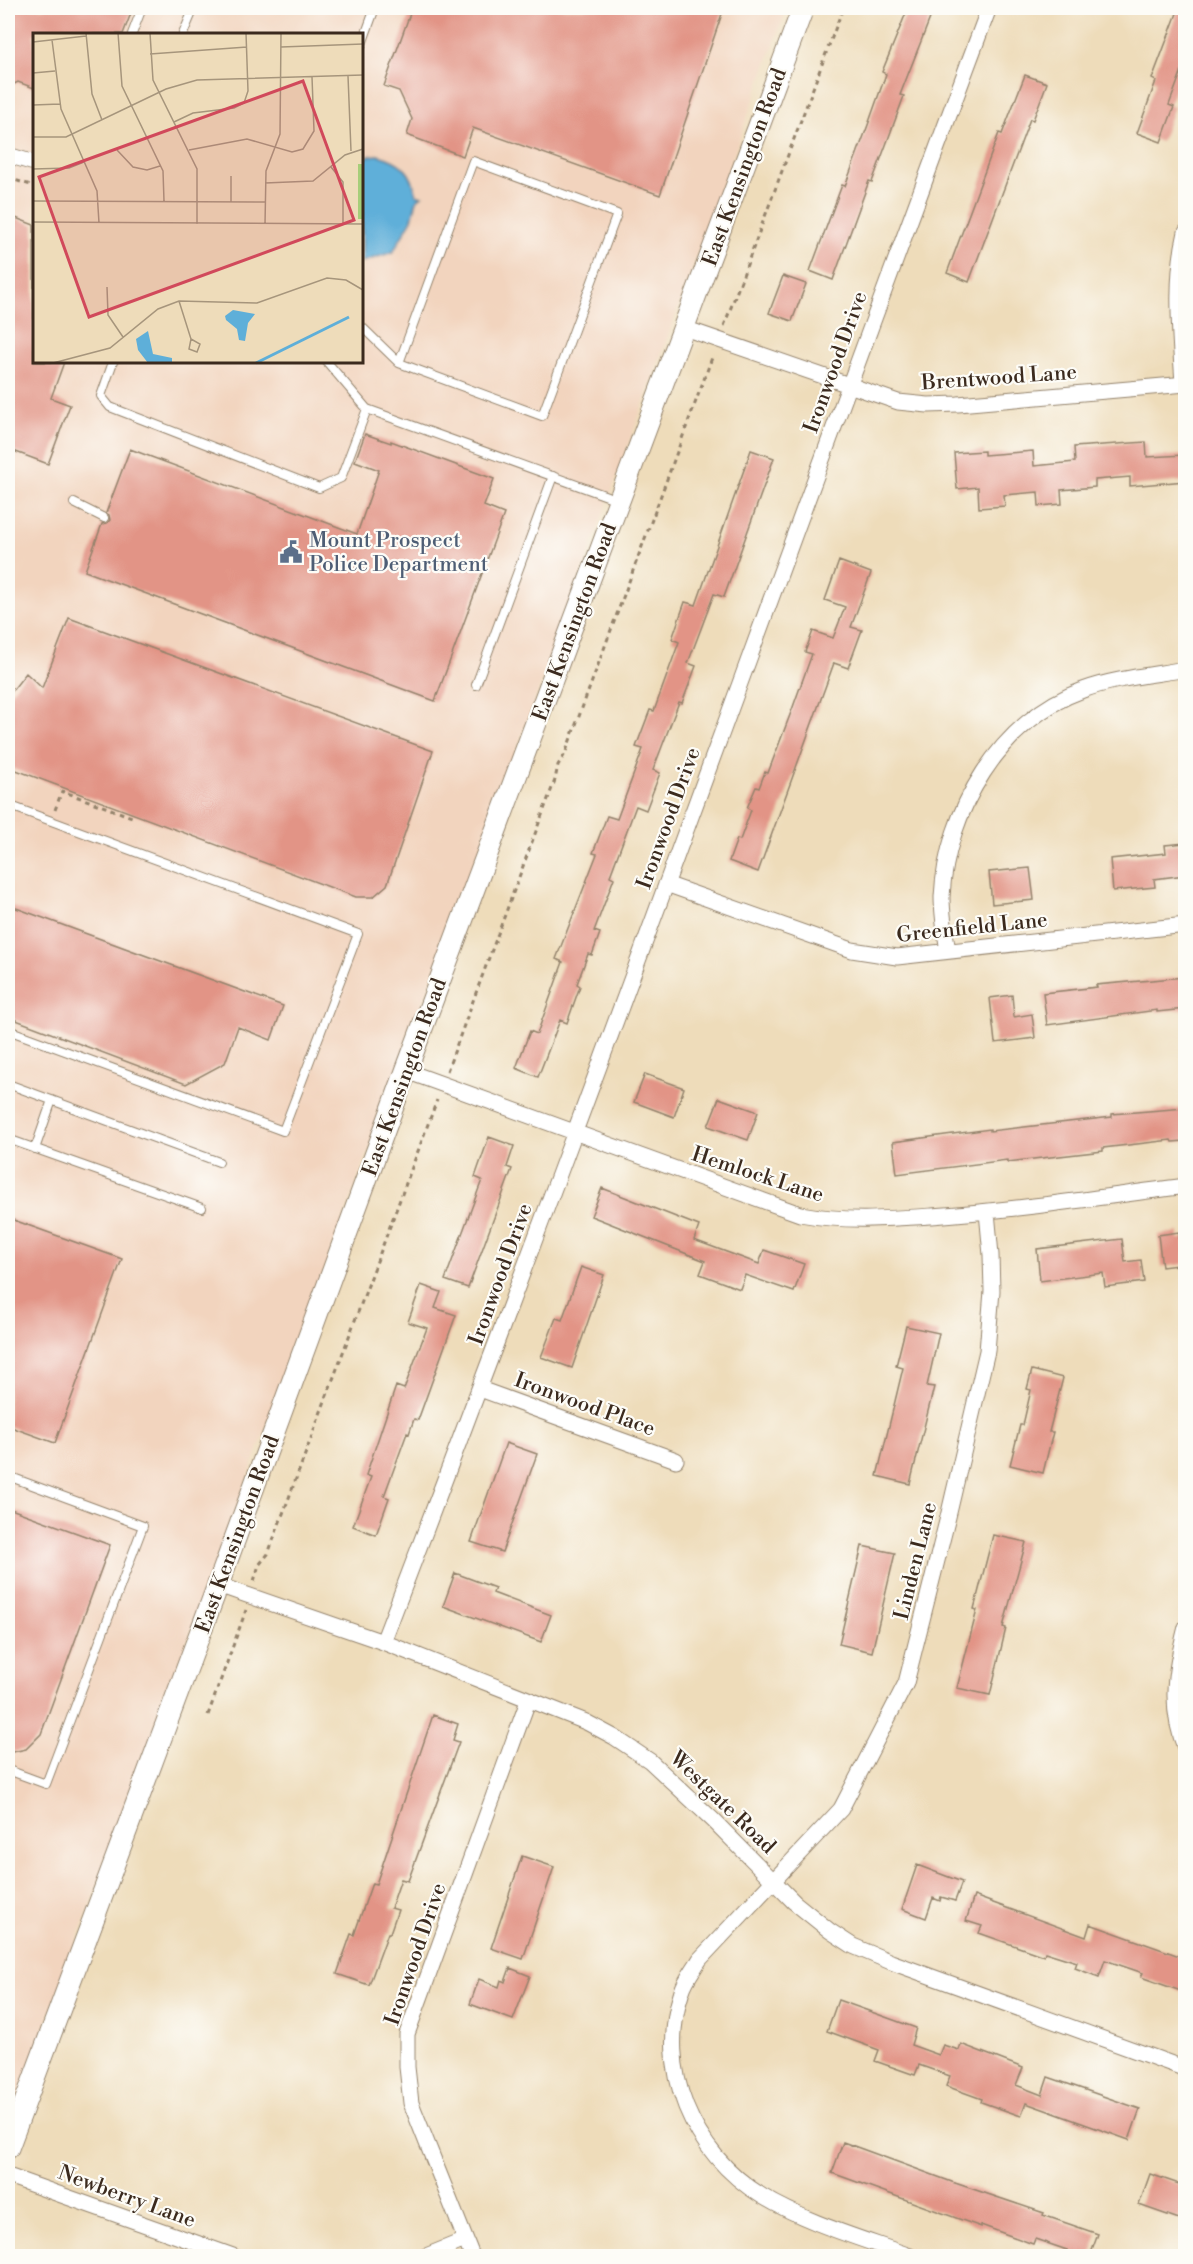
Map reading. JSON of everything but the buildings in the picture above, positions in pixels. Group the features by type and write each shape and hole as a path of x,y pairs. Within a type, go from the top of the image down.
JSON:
{"main road":[{"name":"East Kensington Road","path":"8,2148 218,1585 406,1071 803,8"}],"street":[{"name":"Ironwood Drive","path":"383,1642 480,1389 848,385 989,8"},
{"path":"8,155 33,163"},
{"path":"1184,384 1178,297 1181,252 1185,232"},
{"name":"Brentwood Lane","path":"684,328 898,402 928,405 958,404 1184,384"},
{"path":"948,951 943,922 942,896 951,842 961,811 993,759 1010,739 1035,717 1082,690 1101,684 1185,669"},
{"name":"Greenfield Lane","path":"666,884 852,950 897,957 1185,925"},
{"name":"Hemlock Lane","path":"406,1071 800,1214 822,1218 878,1219 987,1212 1185,1186"},
{"name":"Linden Lane","path":"910,2256 817,2222 760,2194 719,2159 699,2132 684,2103 676,2078 672,2046 675,2017 682,1989 700,1959 841,1809 906,1683 987,1351 992,1292 987,1212"},
{"name":"Ironwood Place","path":"480,1389 676,1460"},
{"name":"Westgate Road","path":"218,1585 383,1642 586,1722 650,1761 803,1909 853,1946 891,1962 1185,2069"},
{"path":"1185,1627 1176,1665 1174,1691 1176,1720 1185,1750"},
{"name":"Ironwood Drive","path":"472,2256 411,2103 407,2067 407,2034 528,1701"},
{"name":"Newberry Lane","path":"8,2176 233,2256"},
{"path":"426,2256 465,2240"}],"lane":[{"path":"132,33 142,8"},
{"path":"183,33 194,8"},
{"path":"363,41 375,8"},
{"path":"363,328 399,363 542,416 617,214 474,161 399,363"},
{"path":"113,363 101,396 110,407 319,488 341,478 367,409"},
{"path":"328,363 367,409 619,500"},
{"path":"477,685 553,476"},
{"path":"74,503 104,518"},
{"path":"8,805 358,934 283,1131 8,1030"},
{"path":"8,1084 219,1162"},
{"path":"35,1149 52,1100"},
{"path":"8,1139 202,1208"},
{"path":"8,1476 143,1526 46,1784 8,1770"}],"path":[{"path":"208,1715 259,1565 268,1554 443,1085 555,780 558,765 565,754 843,8"},
{"path":"8,178 33,186"},
{"path":"51,821 62,791 132,817"}],"shaded area":[{"path":"8,8 787,8 575,592 8,2128"}],"water":[{"path":"378,155 399,164 412,179 416,194 422,196 417,200 412,219 393,252 363,262 363,163 368,156"}],"place":[{"name":"Mount Prospect Police Department","path":"291,552"}]}
